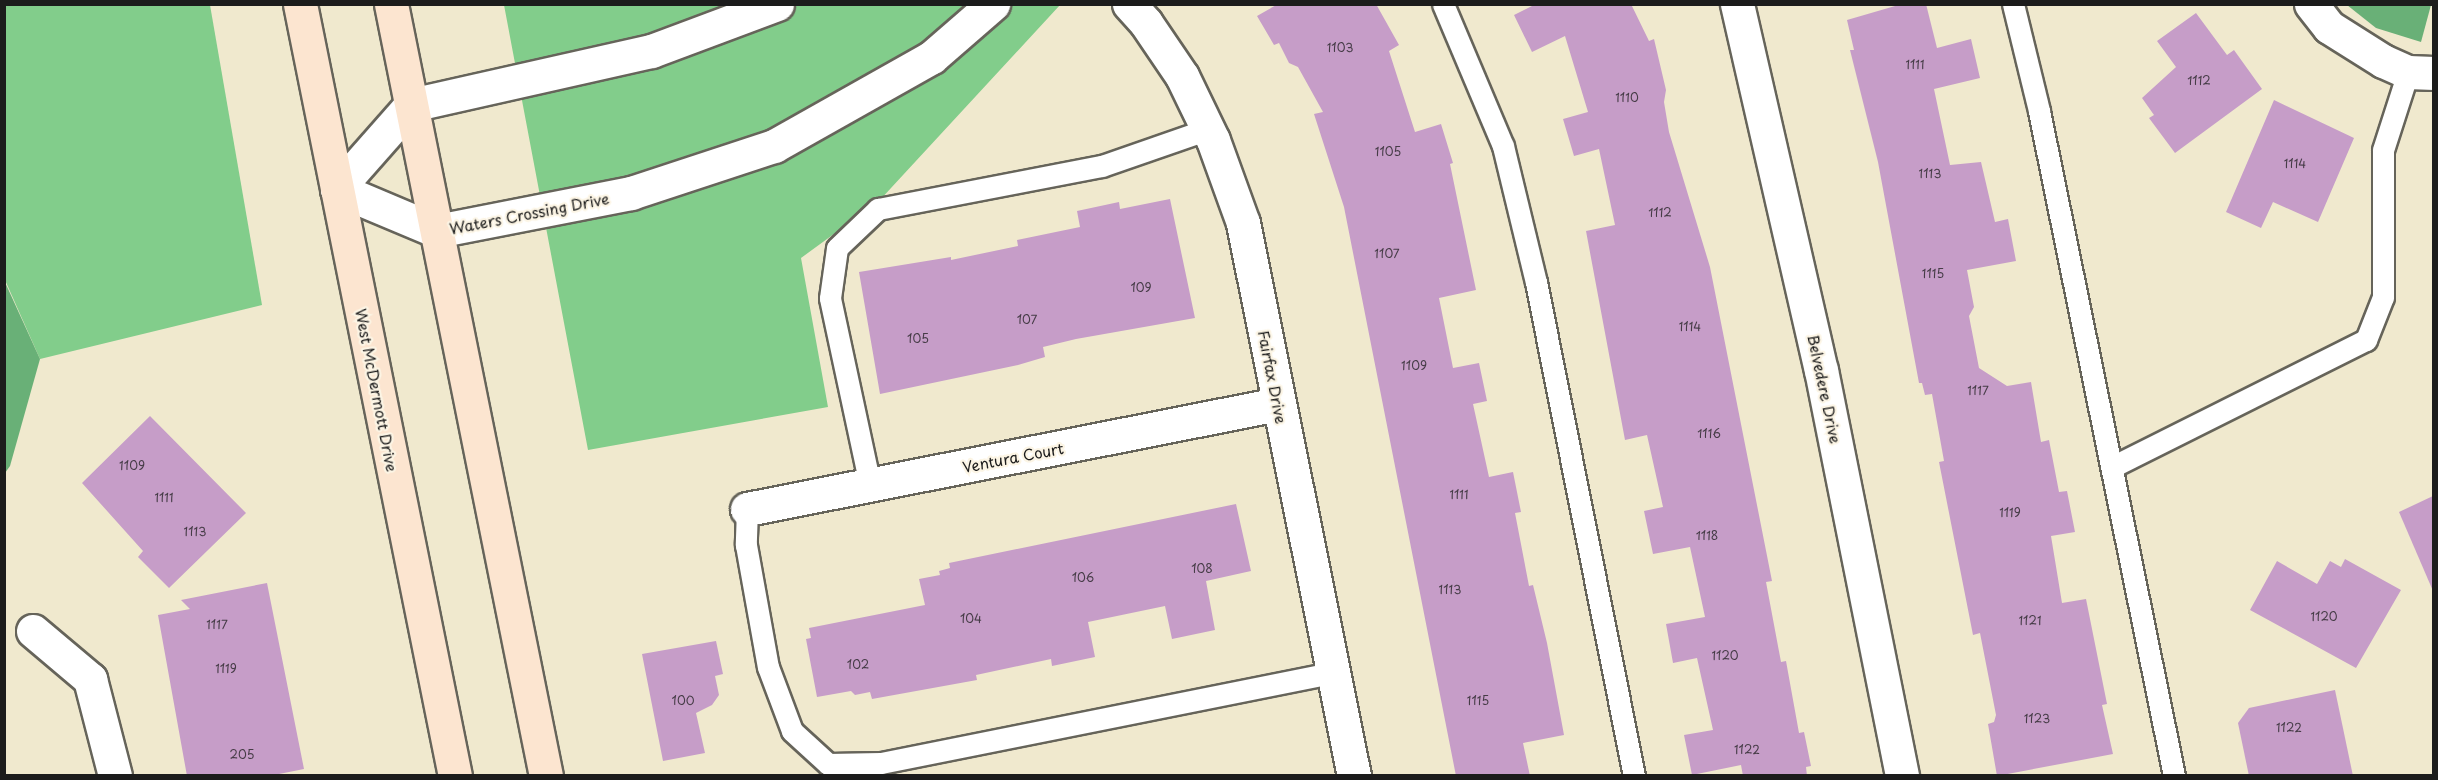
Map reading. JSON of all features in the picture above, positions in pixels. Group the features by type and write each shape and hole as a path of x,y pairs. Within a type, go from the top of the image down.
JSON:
{"main road":[{"name":"West McDermott Drive","path":"300,4 455,776"},
{"path":"391,4 546,776"}],"street":[{"path":"337,189 411,105 651,51 777,4"},
{"name":"Waters Crossing Drive","path":"337,189 437,231 631,193 774,147 932,57 993,4"},
{"name":"Fairfax Drive","path":"1128,4 1146,22 1182,76 1208,129 1243,223 1353,776"},
{"name":"Belvedere Drive","path":"1737,4 1821,370 1902,776"},
{"path":"2311,4 2329,27 2421,72"},
{"name":"Ventura Court","path":"747,509 1278,404"},
{"path":"33,631 90,679 115,776"}],"lane":[{"path":"1443,4 1503,146 1536,282 1634,776"},
{"path":"2013,4 2039,111 2174,776"},
{"path":"2112,467 2366,340 2383,297 2383,150 2421,72"},
{"path":"870,485 830,298 837,248 878,209 1102,166 1208,129"},
{"path":"747,509 746,545 768,667 792,730 828,764 881,763 1333,673"}],"green space":[{"path":"4,5 210,5 262,305 40,359 5,280"},
{"path":"504,5 1060,5 879,201 801,258 828,407 588,450"},
{"path":"2347,5 2431,5 2421,42 2376,28"},
{"path":"4,280 40,359 10,466 5,473"}],"building":[{"path":"1278,4 1376,4 1399,45 1389,51 1415,132 1441,124 1453,163 1450,164 1476,290 1439,298 1453,368 1479,363 1487,401 1473,404 1489,477 1513,472 1521,512 1515,513 1529,586 1533,585 1547,643 1564,735 1523,743 1530,776 1456,776 1344,207 1314,114 1323,112 1298,67 1289,63 1279,43 1274,45 1257,16"},
{"path":"1536,4 1631,4 1649,41 1654,39 1666,90 1664,102 1669,132 1710,267 1772,581 1766,582 1781,662 1786,661 1799,733 1804,732 1811,766 1806,767 1807,776 1743,776 1741,765 1692,775 1684,735 1713,730 1697,658 1673,663 1666,624 1705,617 1690,547 1653,554 1644,511 1663,507 1647,435 1625,440 1586,231 1615,225 1599,149 1574,156 1563,119 1588,112 1565,36 1532,52 1514,15"},
{"path":"1902,4 1926,4 1937,48 1971,39 1980,78 1934,89 1950,165 1981,162 1995,222 2008,219 2016,261 1967,270 1974,307 1969,316 1979,368 2007,386 2031,382 2041,442 2049,440 2059,492 2067,491 2075,532 2051,536 2062,603 2086,599 2107,704 2102,705 2113,754 1997,776 1988,724 1994,722 1996,715 1980,633 1973,635 1939,462 1944,461 1932,394 1925,395 1922,383 1919,383 1878,162 1850,50 1854,50 1847,20"},
{"path":"2196,13 2227,55 2234,50 2262,89 2175,153 2149,118 2154,115 2142,98 2176,67 2157,41"},
{"path":"2274,100 2354,138 2318,222 2273,202 2261,228 2226,212"},
{"path":"1170,199 1195,318 1076,339 1043,347 1045,357 1018,365 880,394 859,272 951,257 951,260 1018,246 1017,240 1080,227 1077,211 1119,202 1120,209"},
{"path":"150,416 246,513 169,588 138,557 143,551 82,483"},
{"path":"2433,496 2433,591 2399,512"},
{"path":"1236,504 1251,571 1206,581 1215,630 1172,639 1165,606 1088,622 1095,657 1052,666 1051,659 976,675 977,680 872,699 870,692 855,695 851,691 817,697 806,639 811,638 809,628 925,605 919,579 940,575 939,571 950,568 949,563"},
{"path":"2345,559 2401,590 2356,668 2250,610 2277,561 2317,584 2330,561 2341,567"},
{"path":"267,583 304,769 269,776 187,776 158,615 190,609 181,600"},
{"path":"716,641 723,674 715,676 719,695 712,705 696,713 705,753 663,761 642,654"},
{"path":"2335,690 2353,776 2249,776 2238,723 2249,708"}]}
